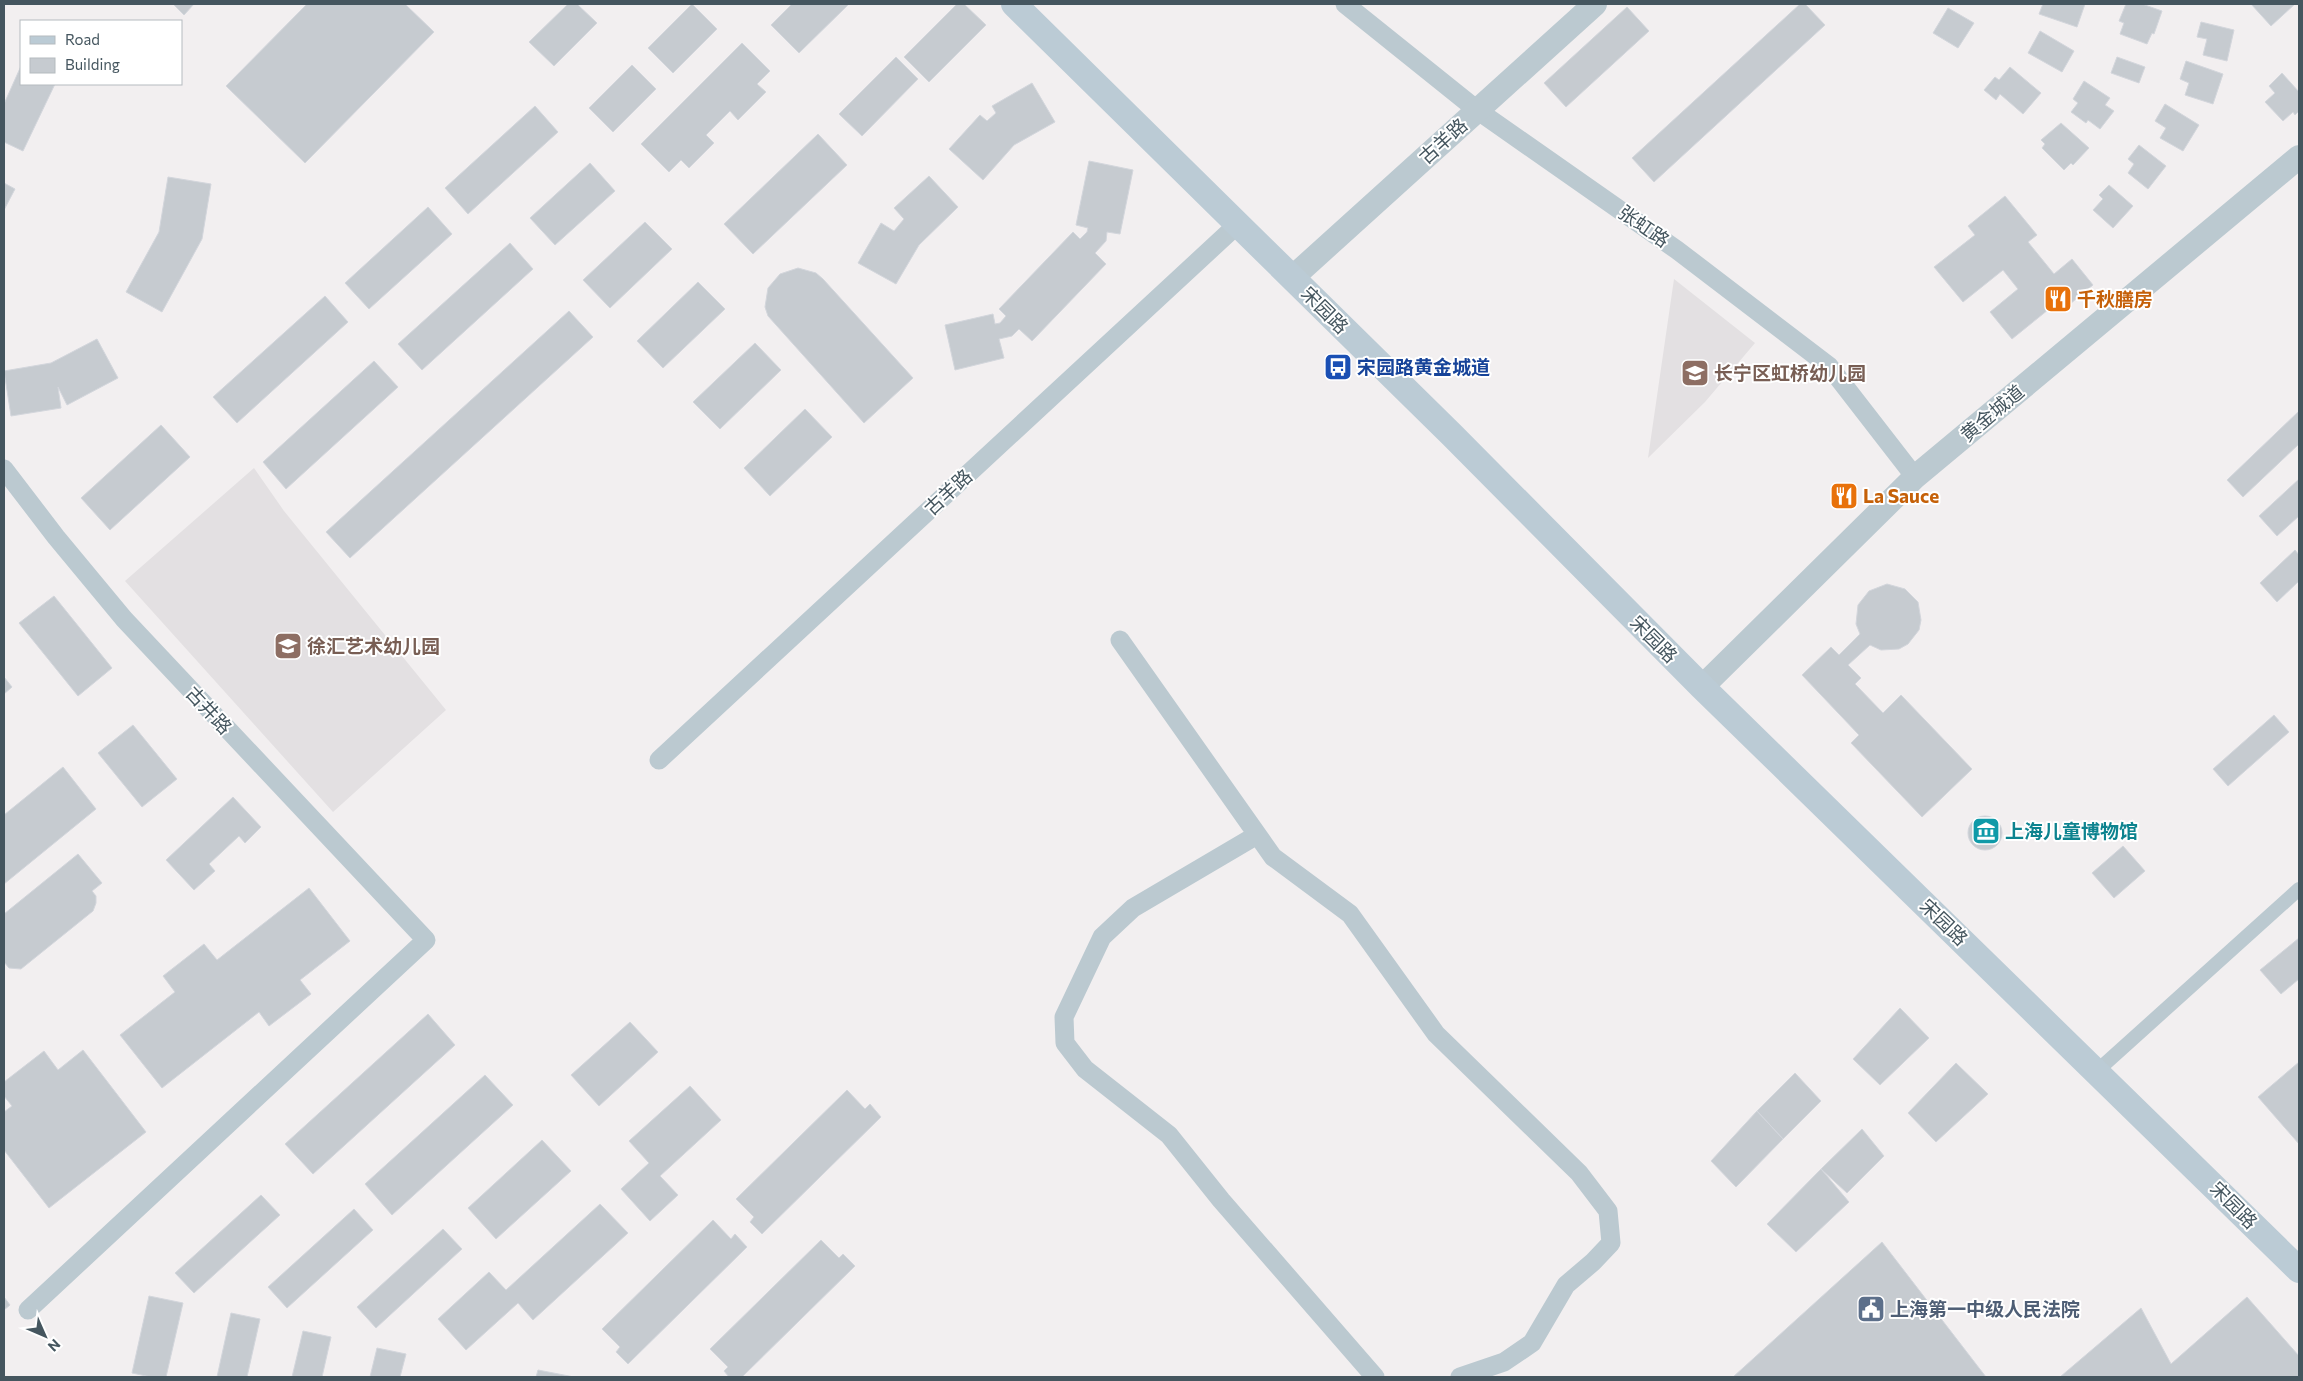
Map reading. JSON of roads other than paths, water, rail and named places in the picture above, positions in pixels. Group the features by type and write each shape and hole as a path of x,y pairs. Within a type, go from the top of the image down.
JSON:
{"main road":[{"name":"宋园路","path":"1014,4 1452,434 1702,687 2299,1270"}],"street":[{"name":"张虹路","path":"1345,4 1477,110 1677,250 1829,366 1915,477"},
{"name":"古羊路","path":"1292,278 1595,4"},
{"name":"黄金城道","path":"1702,687 1915,477 2299,157"},
{"name":"古羊路","path":"659,760 1238,224"},
{"name":"古井路","path":"4,469 68,552 124,619 426,940 28,1310"},
{"path":"1120,640 1273,857 1350,914 1436,1034 1579,1174 1608,1211 1611,1243 1593,1262 1566,1285 1532,1343 1504,1362 1460,1377"},
{"path":"1257,834 1133,908 1102,937 1064,1017 1065,1043 1085,1069 1169,1135 1221,1200 1375,1377"},
{"path":"2097,1071 2299,889"}],"place":[{"name":"千秋膳房","path":"2058,299"},
{"name":"宋园路黄金城道","path":"1338,367"},
{"name":"长宁区虹桥幼儿园","path":"1695,373"},
{"name":"La Sauce","path":"1844,496"},
{"name":"徐汇艺术幼儿园","path":"288,646"},
{"name":"上海儿童博物馆","path":"1986,831"},
{"name":"上海第一中级人民法院","path":"1871,1309"}]}
